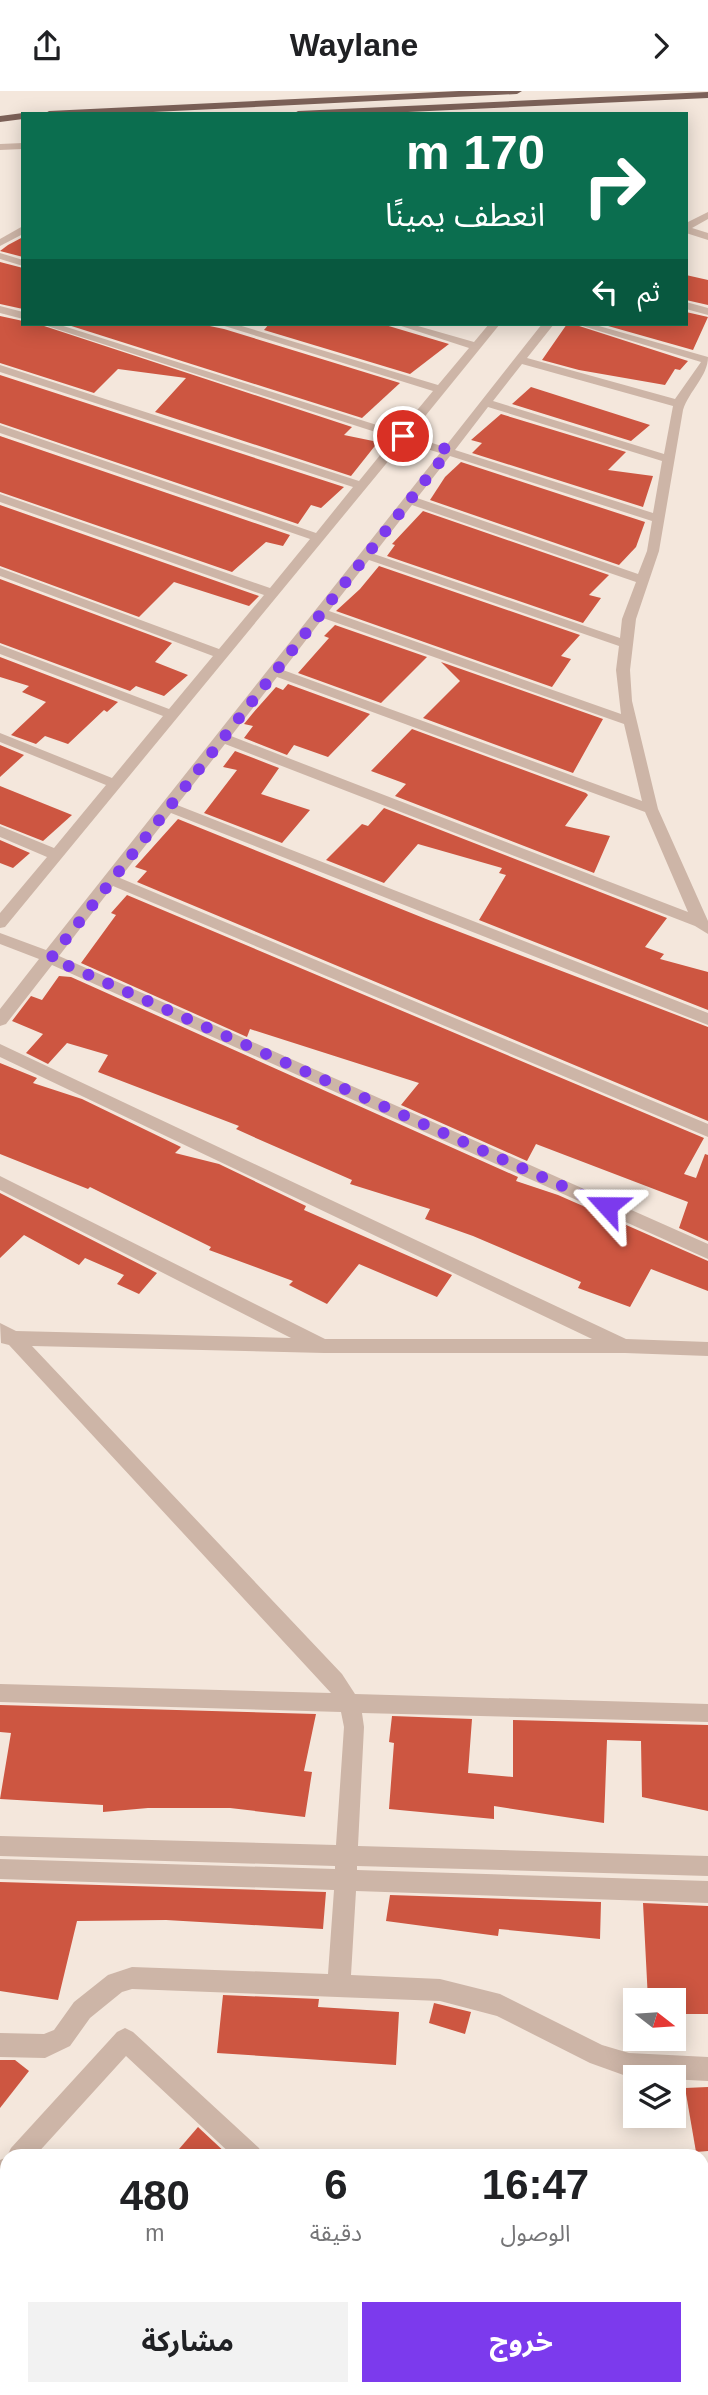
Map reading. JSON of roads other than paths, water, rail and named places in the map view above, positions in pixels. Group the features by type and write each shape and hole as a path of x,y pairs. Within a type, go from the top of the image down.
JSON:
{"main road":[{"path":"90,112 517,91"},
{"path":"335,112 665,94 708,95"},
{"path":"0,119 21,116"},
{"path":"0,125 21,124"}],"street":[{"path":"0,147 20,146"},
{"path":"0,159 20,146"},
{"path":"688,227 708,215"},
{"path":"688,229 708,237"},
{"path":"0,243 21,230"},
{"path":"0,256 21,262"},
{"path":"688,306 708,312"},
{"path":"0,309 21,315"},
{"path":"53,326 659,519"},
{"path":"231,326 440,390"},
{"path":"407,326 477,347"},
{"path":"0,923 493,326"},
{"path":"0,1020 546,326"},
{"path":"588,326 708,361 680,404 653,551 629,619 622,670 630,722 651,809 704,926"},
{"path":"520,360 680,404"},
{"path":"0,368 361,486"},
{"path":"486,403 668,459"},
{"path":"0,429 318,538"},
{"path":"0,498 272,593"},
{"path":"410,500 643,580"},
{"path":"366,555 625,644"},
{"path":"0,572 222,655"},
{"path":"321,613 630,722"},
{"path":"0,649 172,715"},
{"path":"275,672 651,809"},
{"path":"0,737 115,784"},
{"path":"223,738 704,926"},
{"path":"169,807 708,1019"},
{"path":"0,831 56,855"},
{"path":"112,880 708,1131"},
{"path":"0,938 51,958 708,1252"},
{"path":"0,1050 625,1346"},
{"path":"0,1182 324,1346"},
{"path":"4,1335 324,1346 625,1346 708,1349"},
{"path":"4,1335 335,1681 350,1704 354,1727 339,1986"},
{"path":"0,1693 708,1713"},
{"path":"0,1846 708,1892"},
{"path":"0,1869 708,1866"},
{"path":"0,2045 45,2046 62,2038 82,2010 116,1983 132,1977 440,1990 500,2005 597,2055 629,2065 708,2069"},
{"path":"25,2149 125,2040 243,2149"}]}
